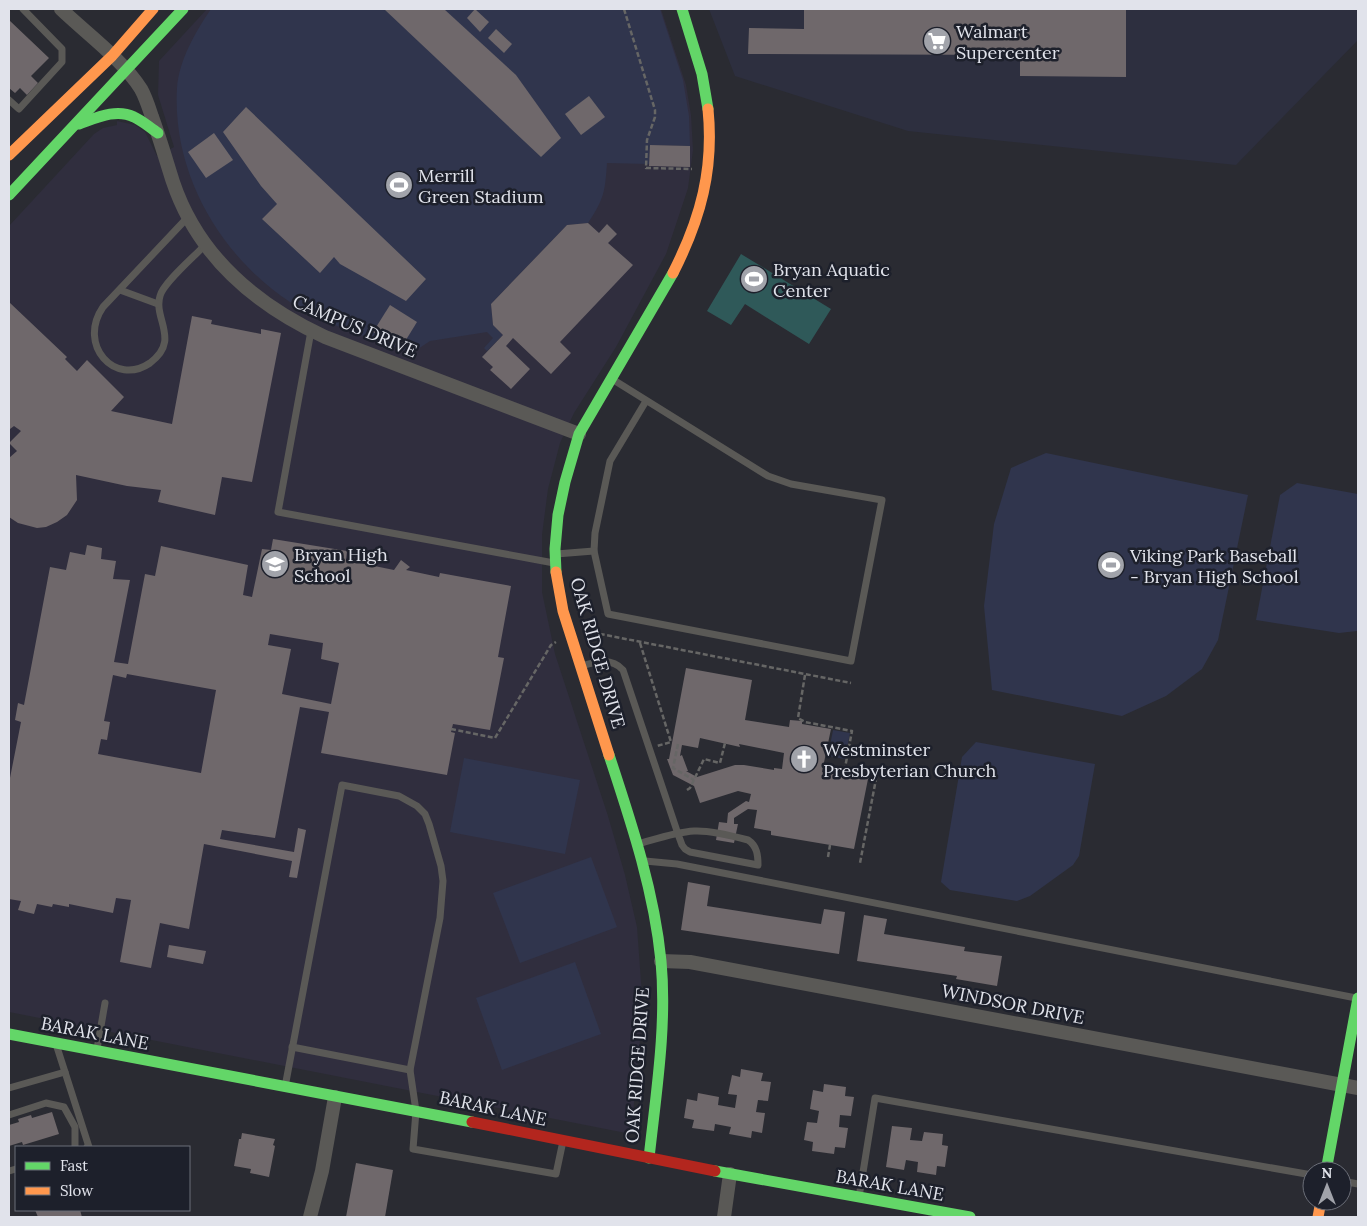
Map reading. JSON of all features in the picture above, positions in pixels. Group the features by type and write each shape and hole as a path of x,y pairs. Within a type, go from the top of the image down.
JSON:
{"street":[{"name":"CAMPUS DRIVE","path":"60,9 112,56 144,95 174,183 188,217 205,245 248,291 286,318 311,331 579,434"},
{"path":"9,155 112,56 153,9"},
{"path":"9,195 183,9"},
{"name":"OAK RIDGE DRIVE","path":"649,1158 661,1046 662,1013 661,961 654,906 637,844 562,611 555,559 562,493 579,434 678,266 691,237 704,198 709,154 707,98 698,59 682,9"},
{"path":"76,125 103,116 122,114 135,118 158,133"},
{"name":"WINDSOR DRIVE","path":"661,961 690,962 1358,1088"},
{"path":"1328,1161 1358,999"},
{"name":"BARAK LANE","path":"9,1034 335,1097 416,1110 730,1174 970,1217"},
{"path":"310,1217 322,1171 335,1097"},
{"path":"724,1217 730,1174"}],"lane":[{"path":"9,100 19,109 62,62 62,49 23,9"},
{"path":"188,217 98,314 93,331 94,341 106,362 116,368 138,368 149,363 157,356 165,337 158,304 162,289 205,245"},
{"path":"120,290 158,304"},
{"path":"311,331 278,512 555,559 594,551"},
{"path":"611,378 757,470 778,480 882,500 851,661 608,614 594,551 595,533 610,461 646,401"},
{"path":"580,666 605,661 618,665 623,670 678,834 685,850 758,865 757,850 752,842 698,831 678,834 637,844"},
{"path":"285,1087 342,786 398,796 413,802 425,814 438,853 442,882 440,918 410,1070 416,1110 413,1149 556,1174 563,1141"},
{"path":"642,861 687,865 1358,999"},
{"path":"97,1052 105,1003"},
{"path":"56,1044 89,1146"},
{"path":"292,1047 410,1070"},
{"path":"9,1088 65,1072"},
{"path":"859,1197 875,1098 1302,1173"},
{"path":"9,1115 46,1103 64,1107 75,1127 75,1146"}],"path":[{"path":"624,9 655,110 655,118 647,140 646,168 694,168"},
{"path":"581,632 586,631 851,683"},
{"path":"452,729 495,738 551,645 560,640"},
{"path":"640,643 671,742 650,749"},
{"path":"805,674 798,718 804,722 852,731 844,773 876,779 860,863"},
{"path":"687,790 690,788 704,759 720,763 724,743"},
{"path":"678,744 673,768 694,780"},
{"path":"828,857 830,845"}],"shaded area":[{"name":"Bryan High School","path":"207,9 661,9 686,85 691,115 693,150 688,188 666,254 616,347 574,413 560,443 548,489 542,535 542,592 555,654 608,816 625,875 637,927 643,1009 631,1134 9,1012 9,226 94,134 103,128 117,125 117,121 135,125 145,132 157,156 174,147 158,95 159,61"},
{"name":"Merrill Green Stadium","path":"211,9 660,9 683,80 689,116 690,146 650,145 649,164 607,163 603,195 588,223 567,225 491,304 493,325 503,335 487,351 484,348 493,338 487,332 430,341 412,353 334,325 290,302 265,283 242,261 222,236 205,210 192,181 183,151 178,120 177,88 178,77 185,56 194,36"},
{"path":"709,9 1358,9 1358,40 1236,165 908,131 735,76"},
{"name":"Bryan Aquatic Center","path":"741,254 831,309 809,344 745,304 731,325 707,311"},
{"name":"Viking Park Baseball - Bryan High School","path":"1046,453 1248,495 1218,640 1202,669 1166,696 1122,716 992,690 984,606 994,524 1011,468"},
{"path":"1297,483 1358,494 1357,631 1339,633 1256,620 1280,495"},
{"path":"833,730 850,733 845,759 828,756"},
{"path":"976,742 1095,764 1079,856 1073,865 1030,896 1017,901 950,890 941,882 962,757"},
{"path":"464,758 580,780 565,854 450,832"},
{"path":"591,857 617,927 520,963 493,893"},
{"path":"575,962 601,1034 502,1070 476,998"}],"building":[{"path":"384,9 444,9 516,75 561,138 541,157"},
{"path":"475,9 489,22 480,32 467,18"},
{"name":"Walmart Supercenter","path":"804,9 1126,9 1126,77 1020,76 1020,55 748,54 749,28 804,29"},
{"path":"9,20 49,58 31,76 38,83 27,95 20,88 15,93 9,88"},
{"path":"496,29 512,44 504,53 488,38"},
{"path":"589,96 605,117 581,135 565,114"},
{"path":"246,107 426,279 406,301 340,264 334,257 320,273 262,219 277,204 261,186 223,132"},
{"path":"214,133 233,160 206,178 188,152"},
{"path":"650,145 690,146 690,167 649,166"},
{"path":"588,223 599,233 607,224 617,234 608,243 633,265 560,342 571,353 551,374 513,338 506,346 530,369 511,389 490,370 493,367 482,357 503,335 493,325 491,304 567,225"},
{"path":"9,302 67,357 65,359 77,371 87,360 124,397 111,411 172,424 192,316 212,320 211,324 261,334 261,329 281,333 252,482 222,477 215,515 158,502 161,490 127,486 76,475 77,500 67,515 57,522 46,527 37,528 18,523 9,517 9,458 17,451 9,443 21,431 14,426 9,428"},
{"path":"390,305 417,322 401,348 373,332"},
{"path":"273,539 347,551 346,560 394,570 401,560 410,567 406,570 439,577 440,573 511,586 498,657 504,658 490,730 453,724 451,732 455,733 447,775 321,753 329,712 300,707 275,838 222,830 220,839 294,852 298,828 306,830 297,878 289,877 292,861 204,844 189,929 160,923 151,968 120,962 131,900 116,898 113,913 69,904 69,907 53,904 52,907 37,904 34,914 18,910 21,901 9,899 9,783 21,722 15,720 18,703 24,705 50,567 66,570 70,552 85,555 87,545 102,548 101,559 116,561 113,579 130,580 114,662 128,664 145,574 155,576 161,546 248,565 243,595 252,597 262,549 271,550","holes":["270,634 323,643 321,659 339,663 331,704 282,694 291,649 268,645","127,674 216,690 201,773 98,754 101,739 107,740 110,722 104,721 113,675 126,678"]},
{"name":"Westminster Presbyterian Church","path":"686,668 752,680 745,720 789,727 790,720 802,721 802,724 831,729 822,772 868,779 854,849 771,835 771,831 754,828 757,810 748,809 734,818 734,824 738,824 734,843 716,840 719,822 727,823 728,813 746,801 749,802 751,794 738,791 700,803 694,786 673,775 667,759 669,759","holes":["700,738 740,747 739,744 784,753 782,769 774,768 774,770 735,765 697,777 686,771 688,771 682,755 680,756 682,745 698,748"]},
{"path":"688,882 710,886 707,906 821,924 824,909 845,912 839,954 681,930"},
{"path":"864,915 887,919 884,934 965,947 964,951 1002,956 997,986 956,979 957,976 857,961"},
{"path":"169,945 206,951 203,964 167,957"},
{"path":"741,1069 763,1073 761,1081 771,1082 768,1101 758,1100 756,1112 765,1113 762,1133 752,1131 751,1138 729,1134 731,1127 715,1124 714,1131 692,1128 694,1120 684,1118 687,1099 697,1101 698,1093 719,1097 718,1105 735,1108 737,1095 728,1094 732,1075 740,1077"},
{"path":"824,1084 846,1087 845,1096 854,1097 851,1116 840,1115 839,1127 848,1128 845,1148 835,1147 834,1154 812,1151 813,1142 804,1140 807,1122 817,1123 819,1111 810,1109 813,1090 823,1092"},
{"path":"52,1112 59,1134 23,1145 22,1142 9,1146 9,1125 19,1122 18,1119 31,1115 32,1118"},
{"path":"892,1126 912,1128 910,1140 922,1141 924,1132 943,1134 942,1145 948,1146 945,1167 937,1166 936,1175 917,1172 918,1162 906,1160 904,1170 886,1167"},
{"path":"242,1133 275,1139 269,1177 250,1173 251,1169 234,1166 239,1139 241,1139"},
{"path":"356,1163 393,1170 385,1217 346,1217"},
{"path":"35,1211 80,1211 82,1217 38,1217"}],"traffic: fast":[{"path":"9,195 183,9"},
{"path":"682,9 702,74 708,109"},
{"path":"79,124 106,115 120,113 137,119 158,133"},
{"path":"556,572 555,549 558,515 565,482 579,434 673,273"},
{"path":"609,755 647,882 658,935 661,961 662,1035 649,1158"},
{"path":"1328,1161 1358,998"},
{"path":"9,1034 472,1122"},
{"path":"715,1171 970,1217"}],"traffic: slow":[{"path":"9,155 112,56 153,9"},
{"path":"673,273 691,233 703,193 709,152 708,109"},
{"path":"556,572 563,611 609,755"},
{"path":"1318,1217 1319,1211"}],"traffic: jam":[{"path":"472,1122 715,1171"}],"place":[{"name":"Walmart Supercenter","path":"937,41"},
{"name":"Merrill Green Stadium","path":"399,185"},
{"name":"Bryan Aquatic Center","path":"754,279"},
{"name":"Bryan High School","path":"275,564"},
{"name":"Viking Park Baseball - Bryan High School","path":"1111,565"},
{"name":"Westminster Presbyterian Church","path":"804,759"}]}
